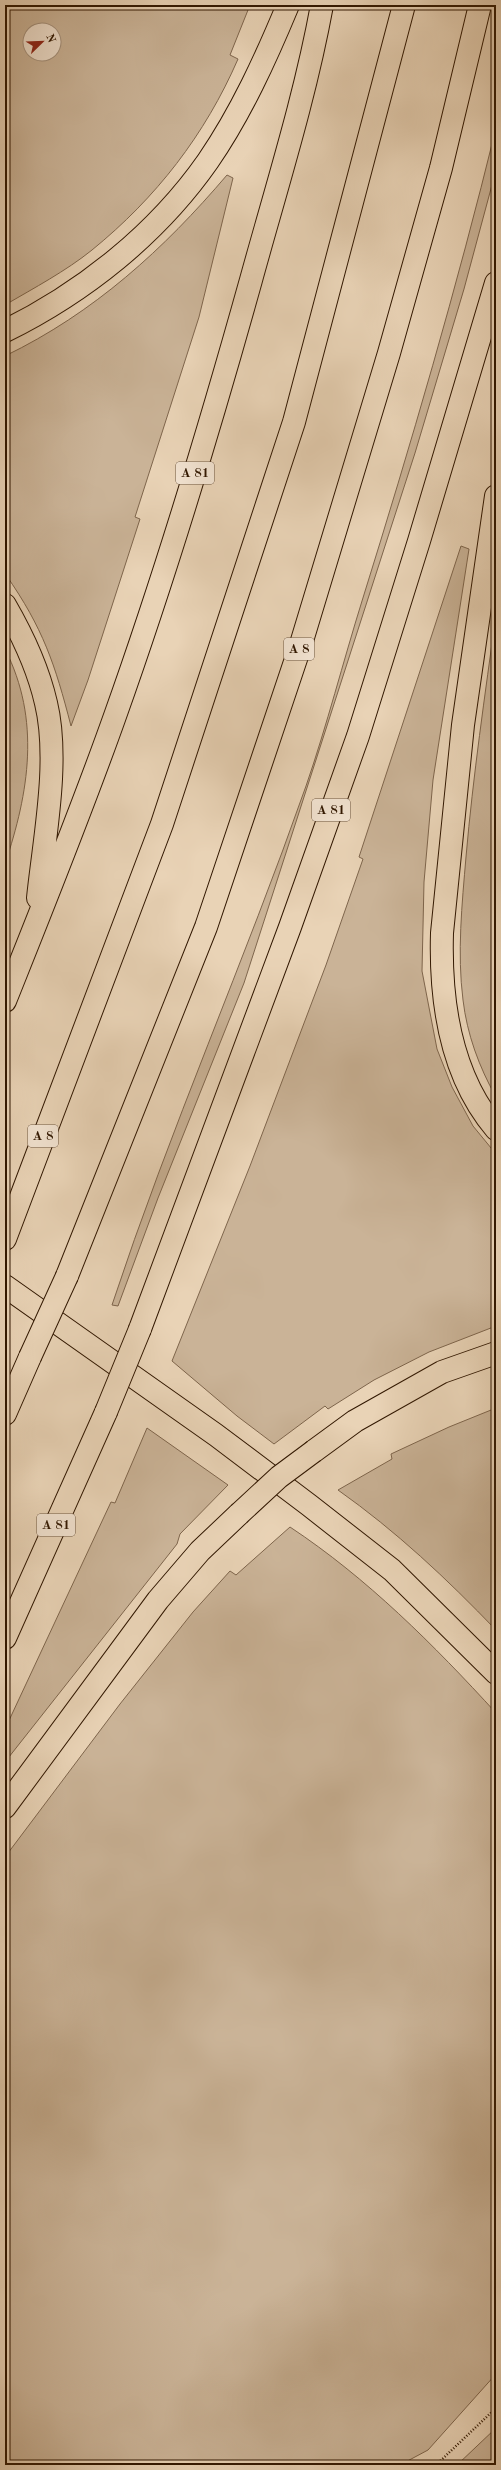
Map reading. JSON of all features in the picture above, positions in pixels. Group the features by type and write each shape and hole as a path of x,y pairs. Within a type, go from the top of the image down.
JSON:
{"highway":[{"path":"5,331 72,292 109,266 177,200 208,161 248,94 288,5"},
{"name":"A 81","path":"5,1001 34,931 115,717 182,516 264,234 314,48 322,5"},
{"name":"A 8","path":"6,1236 162,824 294,422 404,5"},
{"name":"A 8","path":"5,1414 67,1276 206,927 301,644 394,338 441,168 480,5"},
{"name":"A 81","path":"5,1638 106,1412 140,1328 290,927 358,736 422,533 496,284"},
{"path":"496,496 462,733 442,933 441,964 444,996 453,1048 462,1073 496,1129"},
{"path":"5,605 36,667 46,703 50,732 51,753 46,823 34,931"},
{"path":"5,1286 216,1435 392,1570 496,1673"},
{"path":"5,1808 158,1600 200,1551 239,1514 279,1477 355,1421 442,1372 496,1353"}],"path":[{"path":"436,2465 496,2408"}],"shaded area":[{"path":"5,5 250,5 230,55 238,59 210,114 177,164 158,187 115,230 82,258 5,305"},
{"path":"496,128 496,170 464,289 415,453 244,983 158,1198 118,1306 112,1305 158,1174 283,851 314,763 433,365 466,247"},
{"path":"227,175 233,178 199,317 135,517 140,519 88,680 71,726 53,665 39,630 30,612 6,575 8,573 5,570 5,356 38,339 68,320 126,277 178,228"},
{"path":"461,546 469,549 433,780 424,882 422,971 437,1049 452,1087 473,1126 496,1154 496,1326 429,1352 374,1380 328,1409 325,1406 274,1444 237,1416 172,1361 250,1166 326,965 363,859 359,857"},
{"path":"496,614 496,1097 479,1062 467,1025 461,982 460,946 463,893 472,796"},
{"path":"5,649 16,676 24,702 28,756 20,810 5,864"},
{"path":"496,1408 496,1630 459,1592 401,1539 338,1490 392,1459 391,1454 449,1427"},
{"path":"147,1428 228,1485 180,1534 177,1544 5,1762 5,1729 111,1502 115,1503"},
{"path":"290,1527 373,1590 448,1662 496,1713 496,2374 428,2450 400,2465 5,2465 5,1857 120,1704 193,1612 230,1571 236,1575"},
{"path":"496,2428 496,2465 457,2465"}]}
